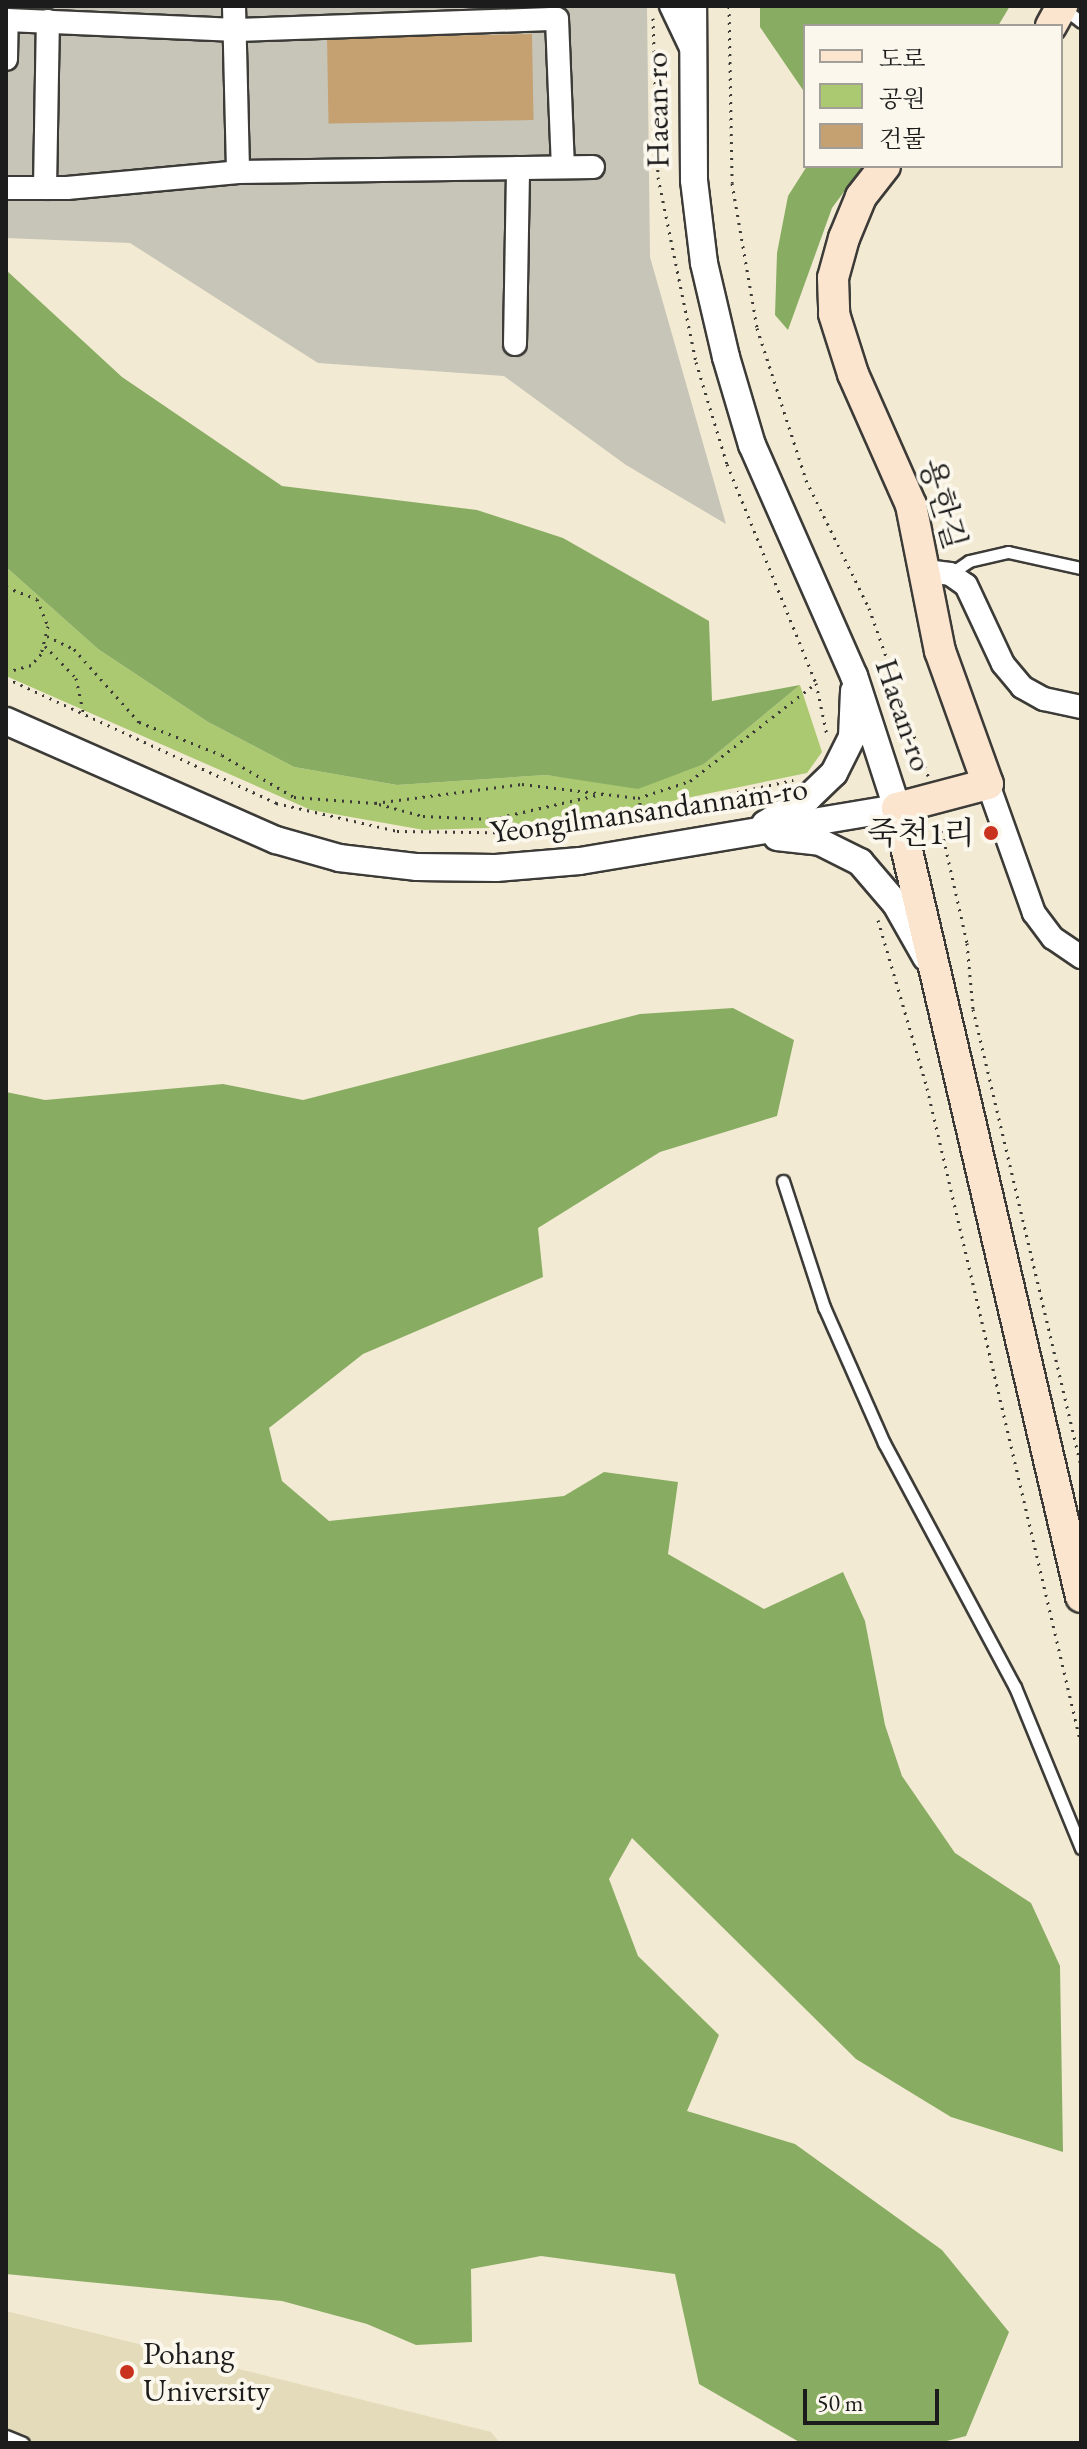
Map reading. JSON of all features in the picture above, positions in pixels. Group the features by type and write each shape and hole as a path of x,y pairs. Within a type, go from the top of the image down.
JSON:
{"main road":[{"path":"1052,24 1062,6"},
{"name":"용한길","path":"883,168 861,197 844,238 833,278 834,314 853,374 938,572 940,651 988,784"},
{"path":"897,808 988,784"},
{"name":"Haean-ro","path":"897,808 1081,1597"}],"street":[{"path":"234,6 237,30 238,172"},
{"path":"671,6 692,51"},
{"name":"Haean-ro","path":"693,6 697,217 726,357 752,445 854,676 897,808"},
{"path":"6,59 7,20 237,30 557,19 563,167"},
{"path":"45,188 48,21"},
{"path":"6,188 45,188 238,172 593,167"},
{"path":"515,344 518,168"},
{"path":"938,572 966,585 1003,664 1022,687 1044,699 1081,707"},
{"path":"746,833 808,798 834,773 852,737 854,676"},
{"name":"Yeongilmansandannam-ro","path":"6,721 252,831 339,858 458,869 534,866 897,808"},
{"path":"988,784 1034,913 1053,938 1081,957"},
{"path":"746,833 820,842 860,862 896,904 938,980"}],"lane":[{"path":"1062,6 1081,22"},
{"path":"938,572 1008,552 1081,568"},
{"path":"783,1181 824,1307 884,1443 1015,1687 1081,1848"},
{"path":"6,2436 23,2443"}],"path":[{"path":"6,587 37,599 45,612 47,636 45,646 31,665 6,672"},
{"path":"47,636 74,649 124,709 156,732 222,755 294,797 375,803 423,816 492,819 610,792"},
{"path":"45,646 76,678 85,717"},
{"path":"6,678 276,803 351,824 440,835 550,833 794,780"},
{"path":"375,803 522,784 610,792 638,798 690,781 816,683"},
{"path":"638,798 643,812"}],"shaded area":[{"path":"6,6 647,6 650,257 726,524 626,465 504,376 318,363 130,243 6,238"},
{"name":"Pohang University","path":"6,2311 491,2432 500,2443 6,2443"}],"green space":[{"path":"760,6 1010,6 999,24 803,24 803,90 760,27"},
{"path":"806,168 862,168 832,208 788,330 775,315 777,253 788,196"},
{"path":"6,270 122,377 282,486 477,510 563,538 709,621 712,701 800,685 704,764 638,789 546,775 397,785 294,767 208,722 98,649 6,567"},
{"path":"6,567 98,649 208,722 294,767 397,785 546,775 586,780 704,764 800,685 822,752 807,773 551,826 424,830 311,810 6,676"},
{"path":"733,1008 794,1040 777,1116 660,1152 538,1228 543,1277 363,1354 269,1428 282,1481 329,1521 564,1496 604,1472 678,1482 668,1554 764,1609 843,1572 865,1621 885,1725 902,1776 955,1853 1031,1903 1060,1966 1063,2152 951,2117 856,2059 632,1838 609,1879 638,1956 719,2035 687,2111 795,2144 942,2250 1009,2332 966,2436 939,2443 801,2443 699,2384 675,2274 541,2256 471,2269 472,2342 416,2345 367,2324 282,2301 6,2274 6,1092 45,1100 223,1084 303,1100 640,1014"}],"building":[{"path":"532,34 534,120 329,124 327,38"}],"place":[{"name":"죽천1리","path":"991,833"},
{"name":"Pohang University","path":"127,2372"}]}
